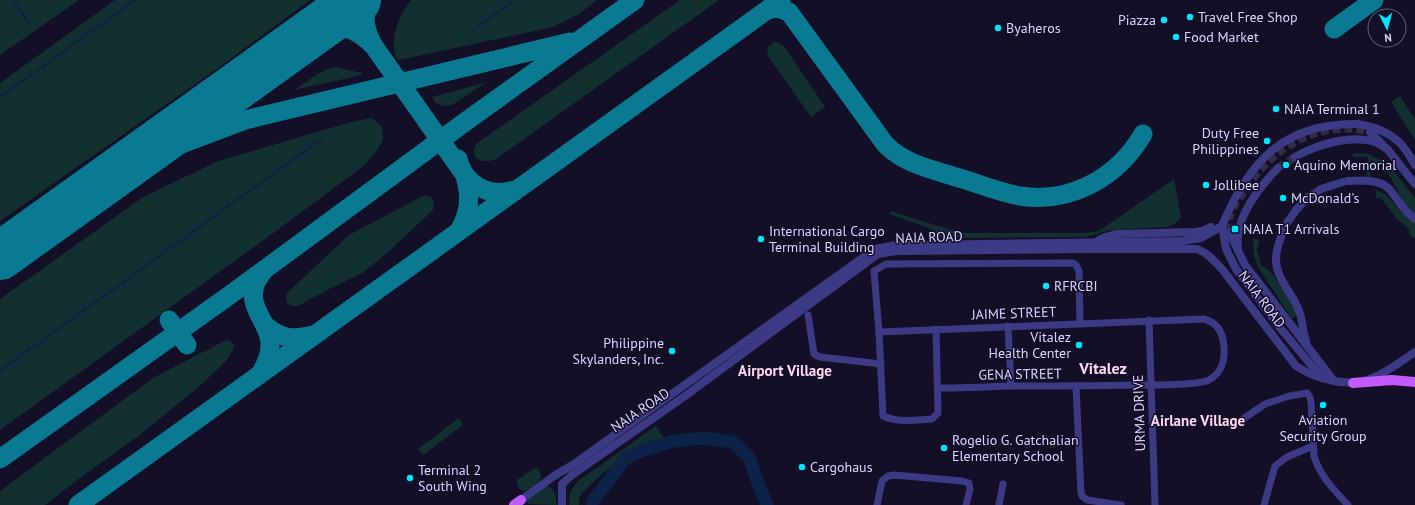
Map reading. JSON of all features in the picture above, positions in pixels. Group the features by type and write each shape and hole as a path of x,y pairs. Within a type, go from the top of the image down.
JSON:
{"main road":[{"path":"1353,383 1392,380 1415,382"}],"street":[{"path":"1322,379 1281,329 1236,269 1228,255 1224,242 1222,226 1239,189 1259,163 1269,153 1289,139 1318,128 1337,124 1356,124 1372,127 1388,134 1401,145 1415,165"},
{"path":"1370,132 1388,150 1415,184"},
{"path":"1295,157 1332,142 1360,139 1374,142 1388,150"},
{"path":"1239,251 1237,236 1247,210 1259,190 1278,168"},
{"path":"1311,352 1305,337 1299,309 1280,276 1276,258 1285,226 1296,210 1310,196 1321,189 1345,181 1366,181 1383,185 1390,189 1401,206 1415,219"},
{"path":"1094,242 1116,234 1202,231 1230,217"},
{"name":"NAIA ROAD","path":"520,504 554,476 708,369 875,249 909,245 1191,240 1210,233 1222,226"},
{"path":"1231,232 1232,238 1245,265 1334,381"},
{"name":"NAIA ROAD","path":"562,505 562,484 572,475 685,396 878,254 896,251 1196,249 1204,252 1222,269 1296,366 1307,374 1322,379 1353,383"},
{"path":"936,329 938,413 932,419 891,420 883,416 879,332 874,272 886,264 1073,263 1079,271 1080,324"},
{"path":"808,315 813,351 816,355 880,364"},
{"name":"GENA STREET","path":"938,388 1151,385 1201,382 1213,378 1222,367 1225,348 1223,338 1220,330 1211,321 1204,319 1149,320"},
{"name":"JAIME STREET","path":"879,332 1149,320"},
{"name":"URMA DRIVE","path":"1149,320 1155,505"},
{"path":"1008,326 1011,386"},
{"path":"1353,383 1384,373 1415,352"},
{"path":"1076,386 1082,496 1087,500 1121,505"},
{"path":"1243,419 1265,404 1289,396 1307,393 1311,402 1314,456 1320,471 1348,505"},
{"path":"1264,505 1275,466 1288,457 1313,446"},
{"path":"877,505 882,481 888,476 894,475 962,481 969,483 970,489 966,505"},
{"path":"998,505 1003,484"}],"green space":[{"path":"0,0 79,0 0,55"},
{"path":"115,0 310,0 221,66 0,221 0,83"},
{"path":"411,0 597,0 579,14 553,27 399,60 397,59 395,52 394,36 402,13"},
{"path":"680,0 719,0 496,159 482,161 476,157 474,154 474,149 476,144"},
{"path":"774,42 780,43 784,46 825,107 811,117 768,56 767,48"},
{"path":"332,67 362,73 362,75 294,90 319,73"},
{"path":"487,82 452,105 445,106 437,104 432,97"},
{"path":"1400,96 1415,119 1415,140 1391,102"},
{"path":"372,118 382,127 383,140 365,165 0,430 0,299 143,197 218,161 351,122"},
{"path":"1353,154 1369,154 1381,160 1393,170 1415,198 1415,216 1404,204 1390,176 1383,167 1371,160 1370,176 1366,175 1368,157 1353,157"},
{"path":"1174,179 1181,217 1175,224 1166,227 1111,230 1085,237 936,238 936,231 890,214 890,211 958,232 966,233 1086,233 1098,231"},
{"path":"1376,190 1388,197 1402,213 1415,223 1415,237 1413,238 1408,232 1410,230 1397,219 1381,198 1376,198"},
{"path":"423,196 429,196 433,199 433,210 364,272 298,306 292,306 287,303 286,296 289,291 349,235"},
{"path":"1253,238 1259,240 1257,250 1261,265 1271,272 1295,306 1298,314 1292,319 1258,267 1254,256"},
{"path":"226,340 230,341 234,345 233,350 227,360 202,384 141,434 45,505 0,505 0,491 153,378"},
{"path":"459,418 463,425 423,455 418,449"},
{"path":"656,426 663,437 662,440 626,455 601,475 582,493 579,499 579,505 569,505 570,492 578,481"},
{"path":"537,468 540,471 541,478 529,489 523,491 520,490 517,480 533,469"},
{"path":"546,486 552,489 557,505 528,504 526,499"}],"waterway":[{"path":"13,0 29,23"},
{"path":"0,97 135,0"},
{"path":"472,31 515,0"},
{"path":"0,371 323,138"},
{"path":"592,502 627,457 646,449 674,441 704,438 733,442 749,457 767,505"}],"taxiway":[{"path":"311,33 328,27 344,27 358,33 373,45 365,23 369,0"},
{"path":"0,459 234,292 465,122 635,0"},
{"path":"78,505 781,0"},
{"path":"1334,29 1374,0"},
{"path":"767,10 778,8 789,12 885,144 892,151 918,165 996,190 1020,196 1057,196 1075,191 1107,175 1133,149 1143,134"},
{"path":"94,189 146,160 176,146 245,120 570,42"},
{"path":"373,45 462,171"},
{"path":"458,159 466,176 479,187 487,191 496,192 514,190"},
{"path":"459,231 467,211 469,197 465,176"},
{"path":"260,374 268,358 270,345 268,334 255,305 253,294 256,282 263,271"},
{"path":"169,320 187,345"},
{"path":"266,326 277,334 288,337 300,338 313,335"}],"runway":[{"path":"0,256 357,0"}],"tunnel":[{"path":"1231,232 1230,216 1236,202 1256,175 1269,161 1283,150 1299,140 1316,133 1333,129 1352,129 1370,132"},
{"path":"1278,168 1295,157"}],"place":[{"name":"Travel Free Shop","path":"1190,17"},
{"name":"Piazza","path":"1164,20"},
{"name":"Byaheros","path":"998,28"},
{"name":"Food Market","path":"1176,37"},
{"name":"NAIA Terminal 1","path":"1276,109"},
{"name":"Duty Free Philippines","path":"1267,141"},
{"name":"Aquino Memorial","path":"1286,165"},
{"name":"Jollibee","path":"1206,185"},
{"name":"McDonald's","path":"1283,198"},
{"name":"NAIA T1 Arrivals","path":"1235,229"},
{"name":"International Cargo Terminal Building","path":"761,239"},
{"name":"RFRCBI","path":"1046,286"},
{"name":"Vitalez Health Center","path":"1079,345"},
{"name":"Philippine Skylanders, Inc.","path":"672,351"},
{"name":"Aviation Security Group","path":"1323,405"},
{"name":"Rogelio G. Gatchalian Elementary School","path":"944,448"},
{"name":"Cargohaus","path":"802,467"},
{"name":"Terminal 2 South Wing","path":"410,478"}],"district":[{"name":"Vitalez","path":"1103,368"},
{"name":"Airport Village","path":"785,370"},
{"name":"Airlane Village","path":"1198,420"}]}
